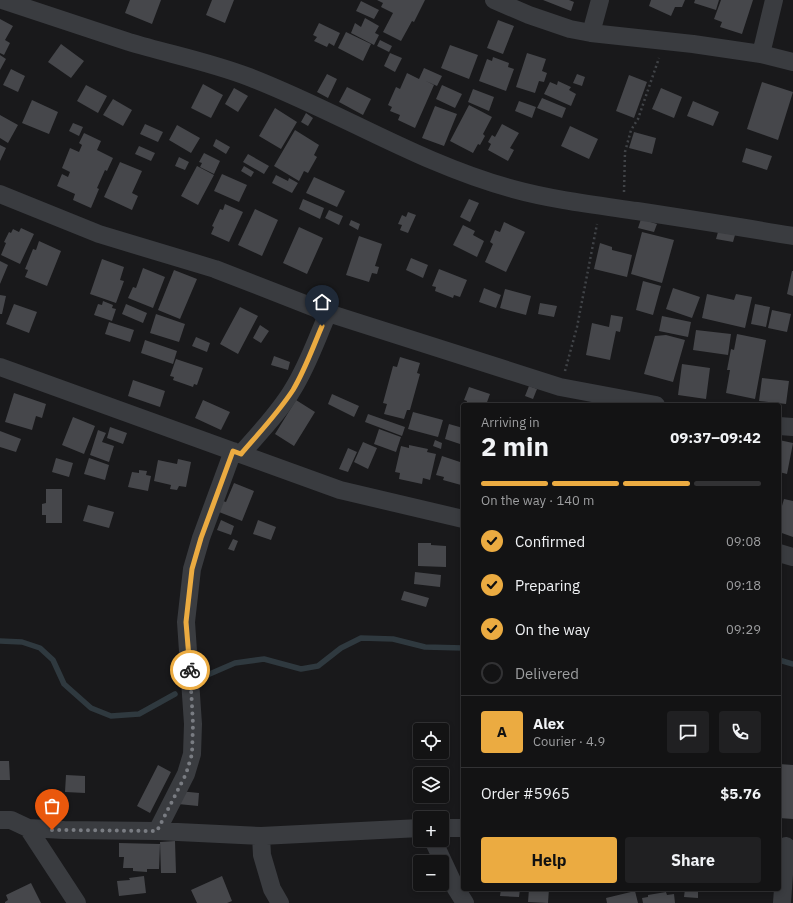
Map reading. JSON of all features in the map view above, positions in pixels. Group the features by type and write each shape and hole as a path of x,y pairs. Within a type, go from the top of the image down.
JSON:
{"street":[{"path":"2,0 129,42 202,62 248,77 296,97 429,160 482,180 514,190 541,196 793,236"},
{"path":"494,0 552,24 570,28 761,54 793,62"},
{"path":"591,32 600,0"},
{"path":"761,54 774,0"},
{"path":"0,194 99,234 215,270 328,313 560,387 645,403"},
{"path":"157,831 186,774 192,754 193,724 186,622 192,569 201,538 237,453 280,409 294,389 328,313"},
{"path":"0,367 340,490 461,519"},
{"path":"781,426 793,427"},
{"path":"781,554 793,557"},
{"path":"0,820 11,820 28,828 157,831 261,836 413,828"},
{"path":"28,828 77,903"},
{"path":"449,828 461,828"},
{"path":"261,836 262,855 272,889 280,903"},
{"path":"782,903 786,846"},
{"path":"436,847 455,887 465,903"}],"path":[{"path":"624,209 625,152 631,130 638,119 665,40"},
{"path":"560,387 577,327 599,205"}],"building":[{"path":"130,0 161,0 152,24 125,13"},
{"path":"212,0 234,0 225,23 206,15"},
{"path":"377,0 425,0 414,22 412,21 401,41 383,32 393,13 381,7 383,3"},
{"path":"543,0 569,0 574,2 571,11"},
{"path":"651,0 685,0 682,7 675,7 671,16 649,6"},
{"path":"695,0 719,0 716,10 694,3"},
{"path":"721,0 753,0 742,34 720,27 722,22 714,19"},
{"path":"361,1 379,10 374,19 356,11"},
{"path":"365,18 379,26 375,33 379,35 374,45 351,33 355,23 361,27"},
{"path":"0,19 13,26 5,40 10,43 4,55 0,53"},
{"path":"498,20 514,26 503,54 487,48"},
{"path":"319,23 340,33 334,46 329,43 327,47 314,41 317,37 313,35"},
{"path":"346,32 371,44 363,61 338,48"},
{"path":"380,40 392,46 389,52 377,46"},
{"path":"61,44 84,61 71,78 48,62"},
{"path":"450,45 478,55 469,79 441,68"},
{"path":"390,53 402,58 395,72 384,66"},
{"path":"527,53 546,59 542,71 547,73 544,82 539,81 535,93 516,87"},
{"path":"0,55 6,59 0,70"},
{"path":"493,57 509,63 508,67 514,69 506,91 479,81 487,59 492,61"},
{"path":"424,68 442,76 437,86 426,81 434,85 415,128 398,120 400,115 390,111 392,107 388,105 396,87 400,89 407,73 419,79"},
{"path":"11,69 25,76 18,92 3,85"},
{"path":"327,74 337,79 328,98 317,92"},
{"path":"577,74 585,77 582,86 573,83"},
{"path":"629,75 647,82 634,118 616,111"},
{"path":"558,81 571,87 569,90 576,94 571,106 544,94 550,82 557,85"},
{"path":"762,82 793,92 778,140 747,129"},
{"path":"203,84 223,95 211,118 191,108"},
{"path":"86,85 107,96 98,113 77,101"},
{"path":"442,85 462,94 455,108 436,99"},
{"path":"347,87 371,99 363,115 339,102"},
{"path":"234,88 248,96 238,112 225,104"},
{"path":"661,88 682,97 674,118 652,109"},
{"path":"473,89 494,97 489,111 468,102"},
{"path":"542,98 566,108 562,118 537,108"},
{"path":"113,99 132,110 123,126 103,115"},
{"path":"32,100 58,112 49,134 22,123"},
{"path":"519,101 536,107 532,118 515,111"},
{"path":"693,101 719,112 713,126 687,116"},
{"path":"469,105 492,117 483,134 485,136 473,153 450,141"},
{"path":"435,106 457,114 444,146 422,138"},
{"path":"275,108 297,122 281,149 259,136"},
{"path":"306,113 313,118 308,126 301,122"},
{"path":"0,115 18,125 8,143 0,138"},
{"path":"73,123 83,127 79,136 69,131"},
{"path":"145,124 163,132 158,142 140,134"},
{"path":"502,124 519,133 510,148 514,150 508,161 488,150 491,144 488,142 492,135 495,137"},
{"path":"177,125 200,138 191,153 169,140"},
{"path":"570,126 598,139 589,159 561,146"},
{"path":"295,130 319,145 314,155 317,157 308,173 304,171 299,181 274,166"},
{"path":"634,132 656,138 652,154 629,148"},
{"path":"84,133 101,141 97,150 113,158 107,171 105,170 97,188 99,189 91,208 73,200 75,194 57,186 62,174 68,177 70,172 62,168 70,148 79,152 82,145 79,143"},
{"path":"216,139 230,147 226,154 213,146"},
{"path":"0,145 6,148 0,161"},
{"path":"139,146 155,153 151,161 135,154"},
{"path":"746,148 772,156 767,170 742,162"},
{"path":"204,153 220,161 214,174 200,167 202,163 199,162"},
{"path":"248,154 269,166 264,174 243,162"},
{"path":"179,157 189,162 185,170 175,166"},
{"path":"120,162 142,171 132,193 138,196 132,210 104,197"},
{"path":"197,166 214,175 198,205 181,196"},
{"path":"244,166 254,172 251,177 241,171"},
{"path":"222,174 247,185 239,202 214,191"},
{"path":"276,175 288,181 289,178 298,183 292,193 272,183"},
{"path":"314,177 345,191 337,207 306,193"},
{"path":"303,199 324,208 320,219 299,209"},
{"path":"469,199 479,203 470,222 460,217"},
{"path":"225,204 243,212 229,242 211,234 214,227 212,226 220,209 223,210"},
{"path":"255,209 278,220 262,256 238,245"},
{"path":"329,210 343,216 339,225 325,218"},
{"path":"408,212 416,215 408,233 400,230 402,225 398,224 402,215 406,217"},
{"path":"641,219 657,224 654,232 638,228"},
{"path":"351,220 360,224 358,230 349,225"},
{"path":"504,222 525,232 506,272 485,262 493,244 490,242 495,230 500,232"},
{"path":"463,225 475,231 473,235 484,241 477,257 453,245"},
{"path":"299,227 323,238 307,274 283,263"},
{"path":"21,228 34,234 20,264 1,255 6,243 4,242 9,232 11,233 13,229 19,232"},
{"path":"642,232 674,240 662,283 631,274"},
{"path":"718,232 735,235 733,242 716,239"},
{"path":"359,236 382,244 375,266 379,267 377,274 372,273 369,282 346,275"},
{"path":"39,241 61,251 47,286 25,277 28,270 25,269 33,249 36,250"},
{"path":"600,243 612,247 612,250 632,255 627,277 594,269"},
{"path":"411,258 428,265 423,278 406,270"},
{"path":"102,259 124,267 120,280 124,281 116,303 90,294"},
{"path":"0,261 8,265 0,284"},
{"path":"143,268 165,277 153,308 128,298 133,287 136,288"},
{"path":"439,269 467,280 460,297 454,295 453,298 435,291 436,287 432,286"},
{"path":"174,270 197,279 180,319 158,310"},
{"path":"793,271 793,296 787,294"},
{"path":"643,281 661,286 653,315 636,310"},
{"path":"484,288 501,295 496,308 479,302"},
{"path":"673,288 700,297 692,318 666,309"},
{"path":"505,289 531,296 526,315 500,308"},
{"path":"707,294 734,300 736,294 752,297 745,328 702,318"},
{"path":"0,295 6,296 2,314 0,314"},
{"path":"103,301 113,305 112,308 116,309 112,321 94,315 98,304 102,305"},
{"path":"540,303 557,306 554,317 538,314"},
{"path":"14,304 37,312 29,333 6,324"},
{"path":"126,304 147,313 143,323 122,314"},
{"path":"755,304 770,307 766,327 751,324"},
{"path":"240,307 258,316 238,354 220,344"},
{"path":"772,310 791,314 787,332 768,328"},
{"path":"156,314 185,324 179,342 150,333"},
{"path":"611,315 623,317 620,332 616,331 610,360 586,355 592,323 609,327"},
{"path":"662,316 691,322 688,337 659,331"},
{"path":"109,322 134,330 130,342 105,334"},
{"path":"260,325 269,331 261,343 253,338"},
{"path":"696,330 731,334 728,355 693,350"},
{"path":"737,334 766,340 755,399 726,393 730,370 727,370 731,349 734,350"},
{"path":"666,335 685,340 673,382 644,374 655,336"},
{"path":"196,337 210,343 207,352 192,346"},
{"path":"145,340 177,351 173,364 141,353"},
{"path":"274,356 290,362 288,370 271,365"},
{"path":"400,357 420,363 417,373 420,374 410,410 407,410 404,419 384,414 387,404 383,403 393,366 397,367"},
{"path":"176,359 203,368 197,385 194,384 193,387 173,380 174,377 170,376"},
{"path":"682,364 710,368 706,399 678,395"},
{"path":"762,378 789,381 786,404 759,401"},
{"path":"133,380 165,391 160,407 128,396"},
{"path":"529,386 537,389 533,399 525,396"},
{"path":"469,387 490,394 487,403 466,403 467,401 464,400"},
{"path":"14,393 46,404 42,418 36,416 32,430 5,422"},
{"path":"332,394 359,406 354,417 328,404"},
{"path":"203,400 230,412 221,430 195,418"},
{"path":"296,400 315,412 294,446 275,434"},
{"path":"413,412 443,420 438,437 408,429"},
{"path":"368,414 405,427 402,436 365,422"},
{"path":"73,417 95,426 84,454 62,445"},
{"path":"449,424 461,427 461,444 445,439"},
{"path":"110,427 127,433 123,444 107,438"},
{"path":"379,429 401,437 396,452 374,444"},
{"path":"98,430 106,433 102,442 114,446 109,462 90,455"},
{"path":"0,431 21,439 16,452 0,447"},
{"path":"435,440 442,443 441,449 433,446"},
{"path":"781,440 793,443 787,474 781,472"},
{"path":"363,442 377,448 368,469 354,462"},
{"path":"409,445 428,449 427,452 436,454 430,480 423,478 422,484 399,479 400,473 395,472 401,446 409,448"},
{"path":"348,448 357,452 348,472 339,469"},
{"path":"442,456 461,462 461,485 443,480 444,477 436,475"},
{"path":"56,458 73,463 69,477 52,472"},
{"path":"89,458 109,465 105,480 84,474"},
{"path":"178,459 191,462 186,487 179,486 177,490 170,489 171,485 154,481 158,460 177,464"},
{"path":"139,470 147,471 146,475 151,476 148,491 128,487 132,472 139,473"},
{"path":"234,483 254,491 242,521 219,512 223,501 226,502"},
{"path":"46,489 62,489 62,523 46,523 46,515 42,515 42,504 46,503"},
{"path":"784,499 793,501 793,537 781,533 781,509"},
{"path":"88,505 114,512 109,528 83,521"},
{"path":"221,520 234,526 231,535 217,530"},
{"path":"258,520 276,527 271,540 253,534"},
{"path":"233,539 238,541 234,551 228,549"},
{"path":"418,543 431,543 431,545 446,546 446,567 418,566"},
{"path":"415,572 441,575 440,587 414,584"},
{"path":"404,591 429,598 426,607 401,600"},
{"path":"0,761 9,761 10,780 0,780"},
{"path":"781,764 793,765 793,819 781,818"},
{"path":"158,765 171,772 150,813 137,806"},
{"path":"66,775 85,776 85,793 65,792"},
{"path":"179,791 199,793 198,806 178,804"},
{"path":"175,841 176,873 161,873 160,842"},
{"path":"119,843 160,844 159,869 147,869 147,872 133,871 133,868 123,868 124,857 119,857"},
{"path":"144,876 146,893 119,896 117,881 130,880 129,878"},
{"path":"222,876 232,901 227,903 197,903 191,890"},
{"path":"31,883 41,903 5,903 8,900 6,895"},
{"path":"501,891 520,891 519,897 500,896"},
{"path":"529,891 549,891 548,903 528,902"},
{"path":"635,891 638,903 607,903 606,898"},
{"path":"685,891 698,891 698,898 684,897"},
{"path":"666,892 667,895 674,894 675,903 643,903 642,898 648,897 648,895"}],"waterway":[{"path":"205,676 235,663 264,659 301,669 318,666 341,648 361,638 393,639 425,647 461,648"},
{"path":"0,641 22,642 40,648 53,660 64,684 91,708 111,716 139,714 175,694"},
{"path":"781,661 793,664"}],"way so far":[{"path":"52,830 157,831 186,774 192,754 193,724 190,670"}],"route":[{"path":"190,670 186,622 192,569 201,538 233,451 241,454 280,409 294,389 322,326"}]}
